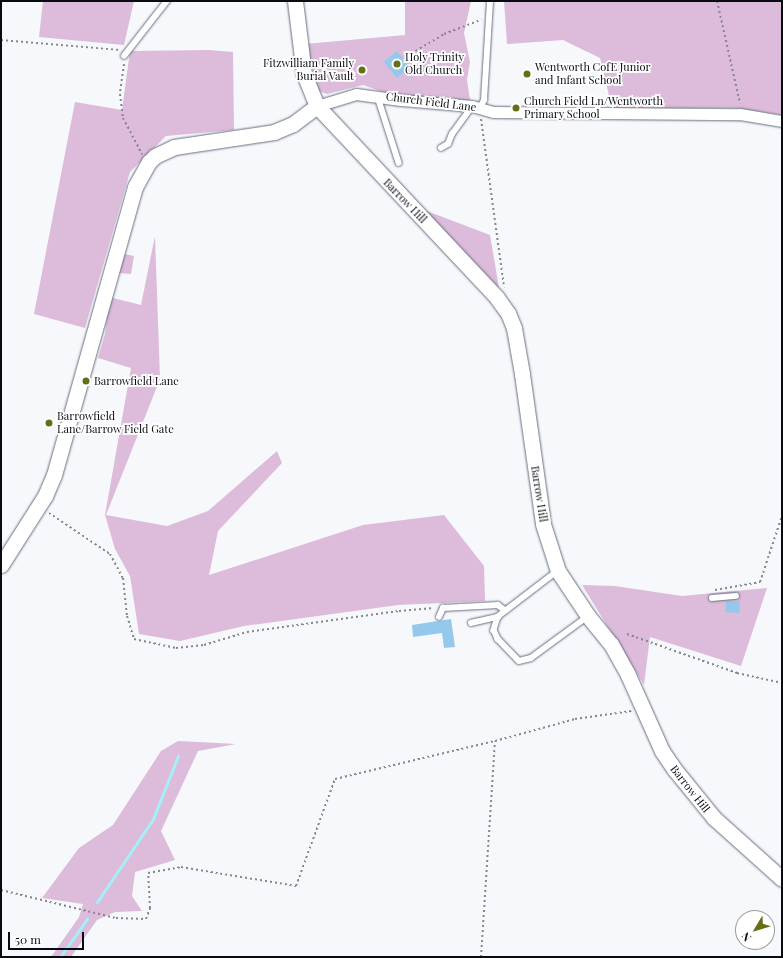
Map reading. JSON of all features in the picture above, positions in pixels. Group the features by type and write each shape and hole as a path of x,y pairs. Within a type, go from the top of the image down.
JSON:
{"main road":[{"path":"2,562 39,507 54,475 75,407 135,187 149,162 155,156 174,147 274,132 293,124 317,106 304,74 295,1"},
{"name":"Barrow Hill","path":"317,106 497,298 508,313 514,328 543,524 558,571 588,616 612,644 662,751 714,818 782,879"}],"street":[{"name":"Church Field Lane","path":"317,106 356,94 377,95 401,100 476,107 493,112 740,114 782,121"}],"lane":[{"path":"124,56 167,1"},
{"path":"441,148 448,144 452,134 484,100 490,1"},
{"path":"377,95 399,163"},
{"path":"558,571 505,610 498,617 494,630 498,639 519,661 531,658 588,616"},
{"path":"712,598 736,596"},
{"path":"439,617 443,608 498,605 505,610"},
{"path":"471,623 498,617"}],"path":[{"path":"717,1 741,109 740,114"},
{"path":"407,56 444,34 490,17"},
{"path":"1,40 123,51 124,56 120,94 123,118 135,145 149,162"},
{"path":"476,107 503,280"},
{"path":"39,507 110,554 123,578 127,616 134,639 176,648 204,645 247,632 399,611 443,608"},
{"path":"712,598 715,589 760,582 782,516"},
{"path":"626,634 737,673 782,683"},
{"path":"1,890 116,918 146,919 150,908 148,874 181,867 296,886 335,779 495,741 575,719 642,709"},
{"path":"481,957 495,741"}],"shaded area":[{"path":"43,1 134,1 124,45 39,37"},
{"path":"405,1 471,1 464,33 470,62 467,80 470,100 400,98 363,85 327,94 319,91 305,44 405,35"},
{"path":"504,1 782,1 782,115 735,108 612,108 600,58 563,40 507,44"},
{"path":"209,50 233,52 234,130 166,136 130,172 85,328 34,314 75,102 122,110 130,51"},
{"path":"419,208 490,235 499,288"},
{"path":"155,236 160,379 106,515 167,526 208,511 277,451 282,463 218,531 209,575 363,525 444,515 484,566 485,601 398,605 244,626 180,641 139,634 130,576 115,549 105,515 131,368 98,358 105,334 109,297 141,305"},
{"path":"124,254 134,256 131,274 119,273"},
{"path":"582,585 615,586 682,596 767,588 741,666 650,637 644,685"},
{"path":"178,741 236,744 198,751 161,831 175,860 135,872 132,896 142,911 115,912 97,920 71,957 51,957 79,917 83,904 42,898 79,848 113,825 161,751"}],"building":[{"name":"Holy Trinity Old Church","path":"397,51 410,67 397,78 384,62"},
{"path":"726,601 740,602 739,613 725,612"},
{"path":"451,619 455,647 444,648 442,633 413,637 412,625"}],"waterway":[{"path":"97,902 153,819 178,756"},
{"path":"60,957 87,919"}],"place":[{"name":"Holy Trinity Old Church","path":"397,64"},
{"name":"Fitzwilliam Family Burial Vault","path":"362,70"},
{"name":"Wentworth CofE Junior and Infant School","path":"527,74"},
{"name":"Church Field Ln/Wentworth Primary School","path":"516,108"},
{"name":"Barrowfield Lane","path":"86,381"},
{"name":"Barrowfield Lane/Barrow Field Gate","path":"49,423"}]}
